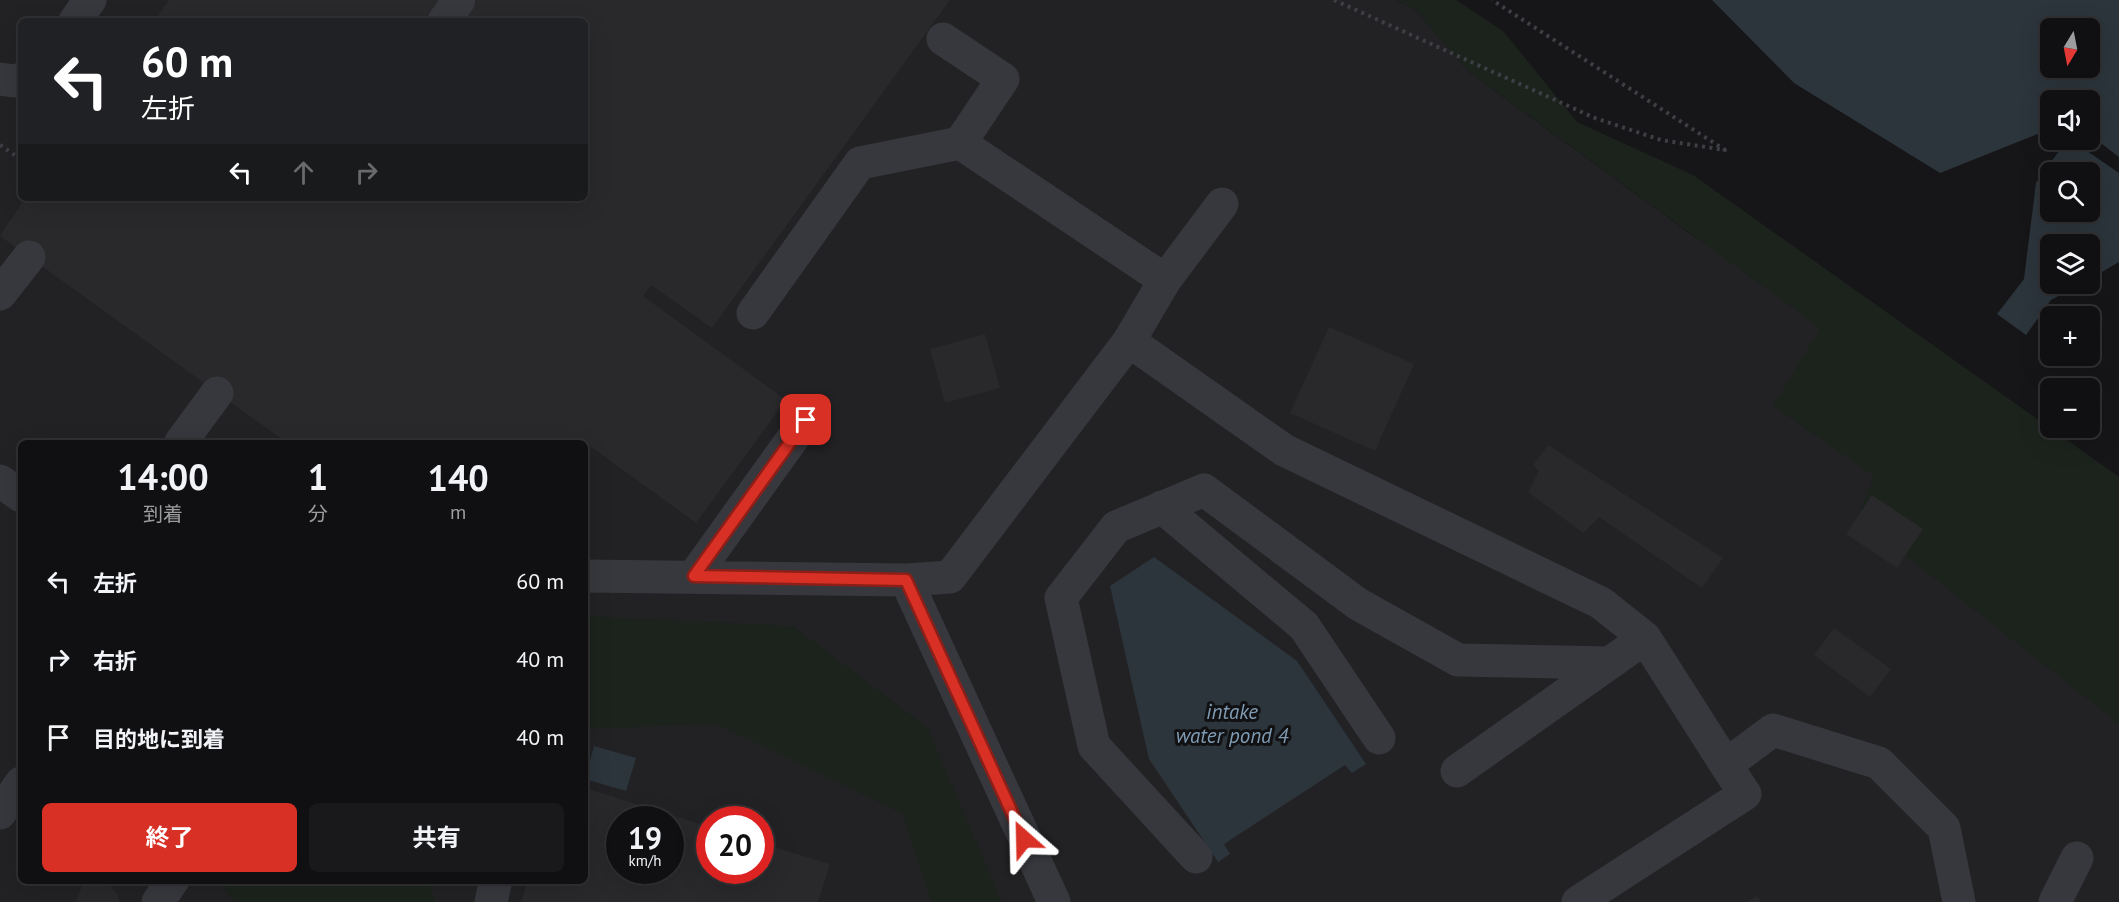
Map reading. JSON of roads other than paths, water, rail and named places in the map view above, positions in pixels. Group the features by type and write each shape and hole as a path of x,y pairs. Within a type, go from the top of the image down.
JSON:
{"lane":[{"path":"77,18 90,0"},
{"path":"446,18 459,0"},
{"path":"753,313 860,163 960,143 1003,79 943,39"},
{"path":"960,143 1165,280"},
{"path":"588,576 906,580 950,577 1129,340 1165,280 1222,204"},
{"path":"0,294 29,257"},
{"path":"1129,340 1284,450 1601,603 1645,638 1745,794 1578,902"},
{"path":"183,440 217,393"},
{"path":"694,576 806,420"},
{"path":"0,481 18,494"},
{"path":"1196,857 1094,746 1061,598 1116,527 1204,490 1358,604 1458,660 1610,663"},
{"path":"1162,507 1304,626 1379,738"},
{"path":"906,580 1054,902"},
{"path":"1457,771 1645,638"},
{"path":"1726,765 1773,730 1879,763 1944,828 1959,902"},
{"path":"0,813 18,787"},
{"path":"2055,902 2077,858"},
{"path":"158,902 170,884"},
{"path":"491,902 495,884"}],"water":[{"path":"1712,0 2119,0 2119,157 2100,143 2100,90 2040,90 2040,133 1940,173 1794,83"},
{"path":"2060,150 2086,150 2119,173 2119,262 2100,273 2100,234 2040,234 2040,294 2062,294 2051,300 2047,306 2040,306 2040,315 2026,335 1997,314 2024,279 2036,183 2040,177 2040,222 2100,222 2100,162 2051,162"},
{"name":"intake water pond 4","path":"1154,557 1297,661 1366,764 1352,773 1345,765 1224,844 1230,854 1218,862 1149,759 1110,586"},
{"path":"594,746 636,758 626,791 588,780 588,768"}]}
